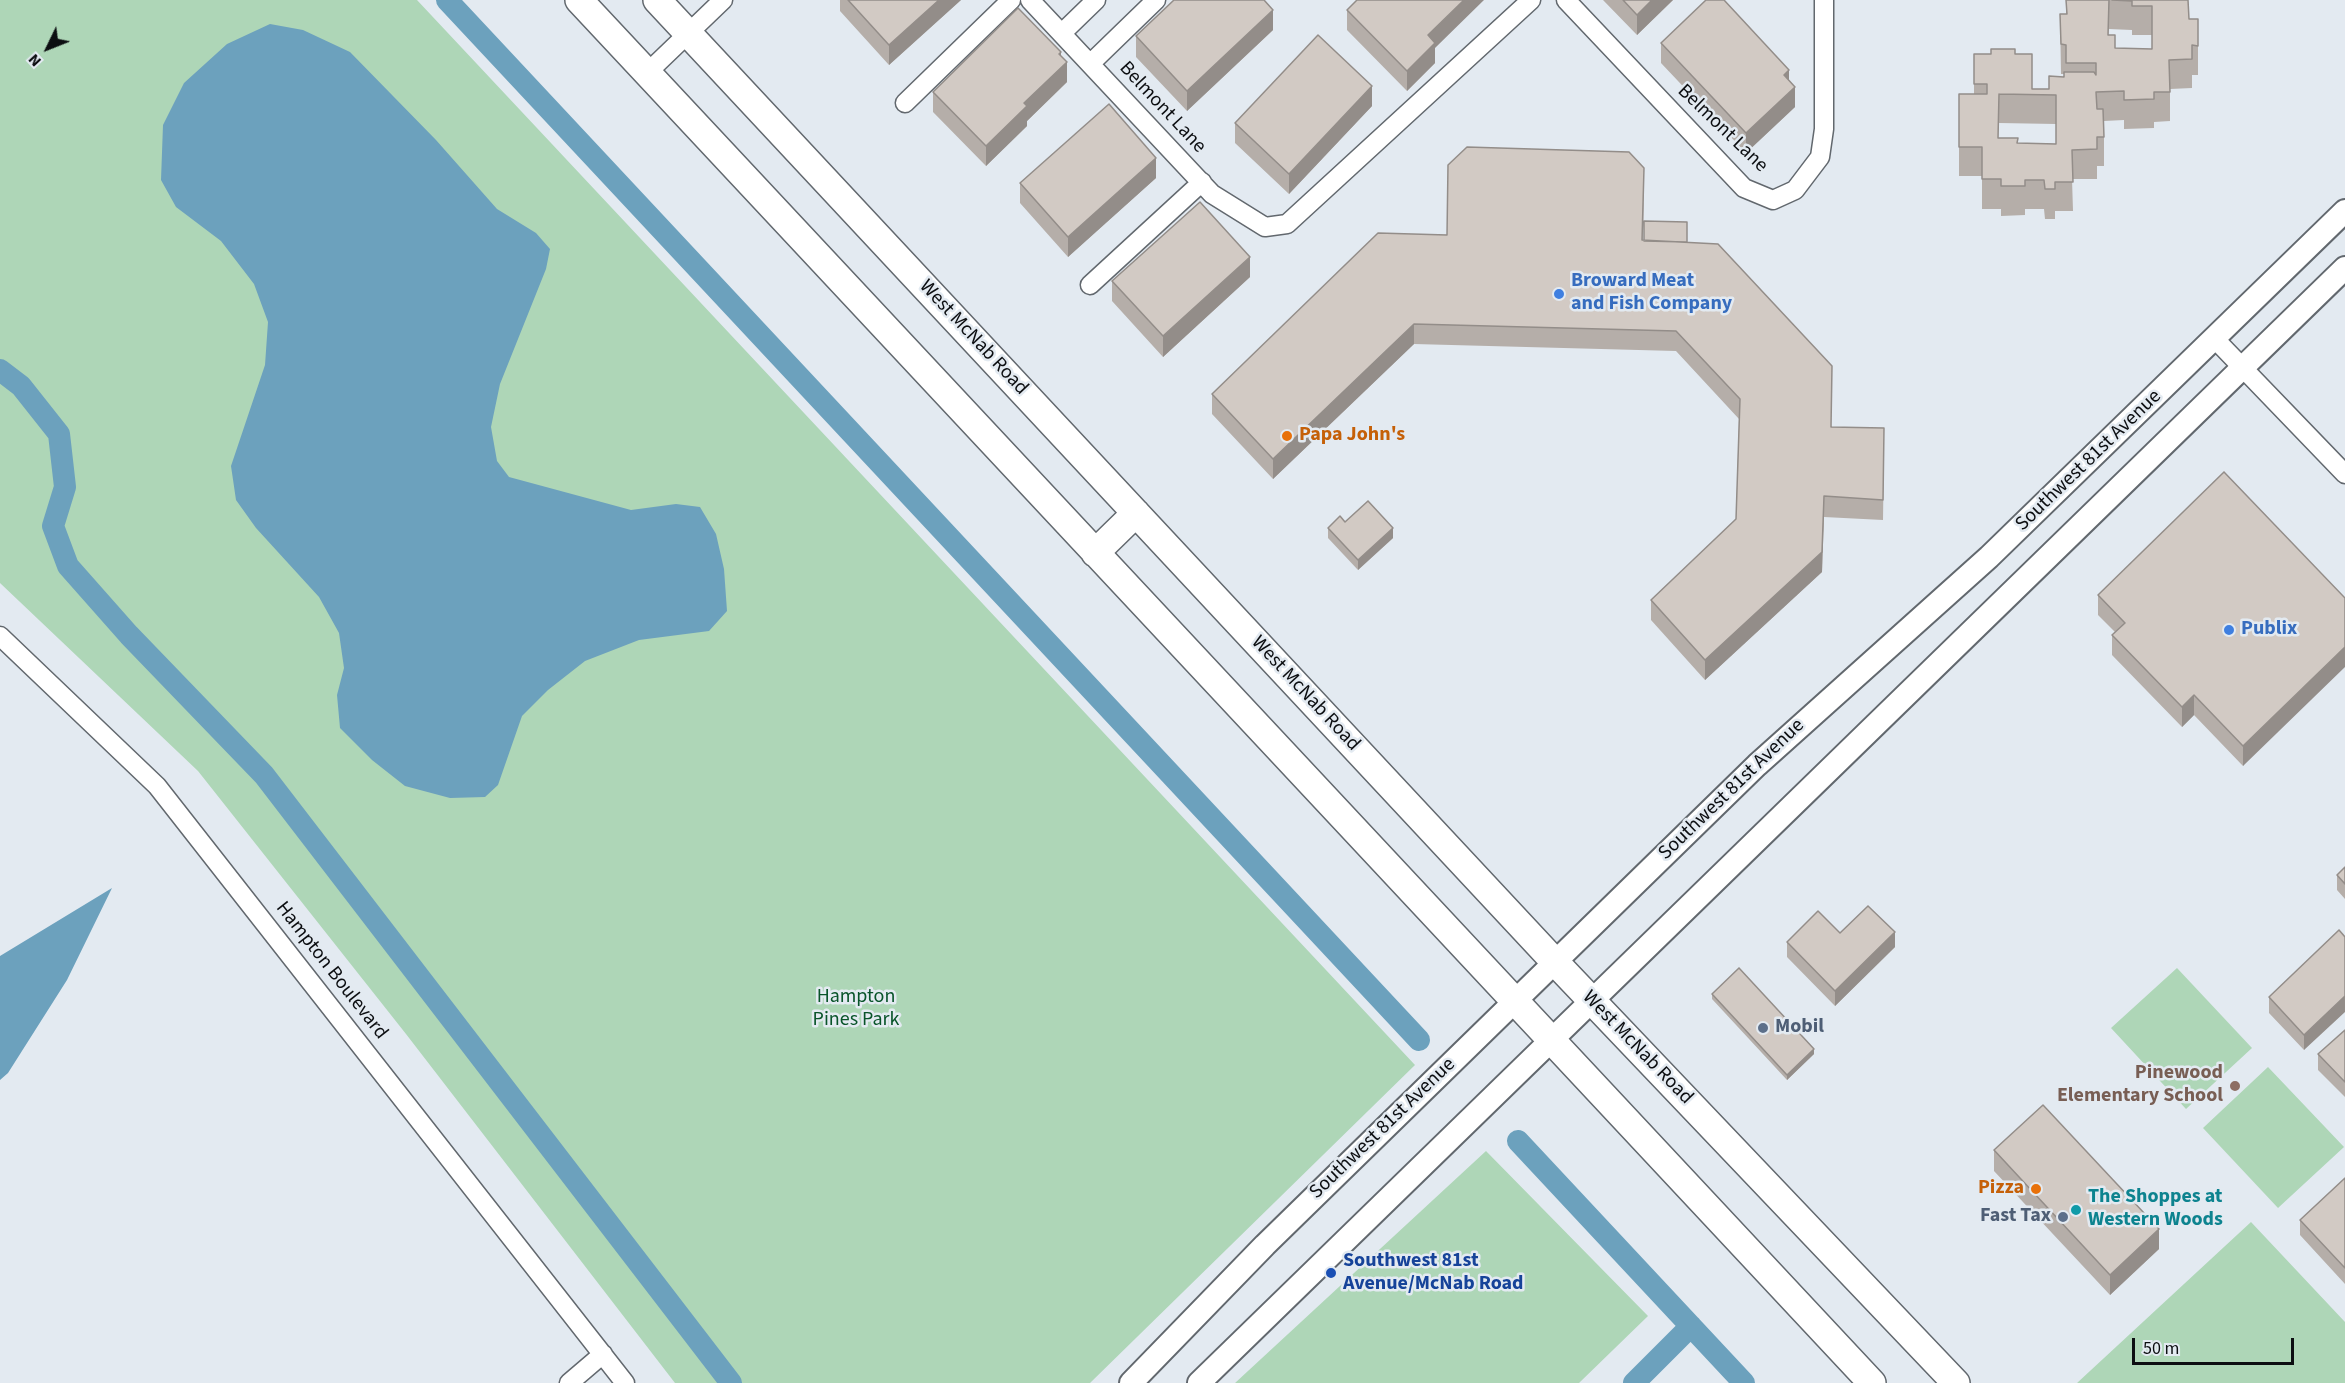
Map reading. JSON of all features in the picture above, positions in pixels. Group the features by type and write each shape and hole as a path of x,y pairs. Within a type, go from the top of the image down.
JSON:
{"main road":[{"path":"579,0 1872,1383"},
{"name":"West McNab Road","path":"657,0 1554,962 1956,1383"},
{"path":"1095,553 1136,513"}],"street":[{"path":"647,73 723,0"},
{"path":"905,103 1011,0"},
{"name":"Belmont Lane","path":"1030,0 1212,194 1265,228 1287,225 1532,0"},
{"path":"1062,33 1096,0"},
{"name":"Belmont Lane","path":"1090,64 1156,0"},
{"name":"Belmont Lane","path":"1566,0 1744,188 1773,200 1795,190 1820,157 1824,129 1824,0"},
{"name":"Belmont Lane","path":"1090,285 1202,182"},
{"name":"Southwest 81st Avenue","path":"1131,1383 1265,1245 1513,1001 1789,735 1989,557 2345,211"},
{"name":"Southwest 81st Avenue","path":"1199,1383 2345,268"},
{"path":"2214,339 2345,474"},
{"name":"Hampton Boulevard","path":"0,636 157,786 625,1383"},
{"path":"569,1383 603,1354"}],"green space":[{"name":"Hampton Pines Park","path":"0,0 417,0 1415,1065 1090,1383 675,1383 406,1034 198,771 0,583"},
{"path":"2177,968 2252,1048 2186,1109 2111,1028"},
{"path":"2268,1067 2344,1147 2278,1208 2203,1128"},
{"path":"1486,1151 1648,1316 1579,1383 1235,1383"},
{"path":"2251,1222 2345,1322 2345,1383 2077,1383"}],"water":[{"path":"270,24 303,30 350,52 436,140 497,209 536,233 550,249 546,269 500,384 491,427 497,461 509,477 631,510 676,504 700,507 716,534 724,569 727,611 709,631 639,640 585,661 548,690 522,716 498,785 485,797 450,798 405,786 372,760 340,728 337,695 344,668 339,633 319,597 256,528 236,500 231,466 265,365 268,322 254,284 221,241 176,207 161,180 163,125 184,83 227,44"},
{"path":"112,888 67,980 8,1073 0,1080 0,956"}],"building":[{"path":"848,0 939,0 889,45"},
{"path":"1174,0 1264,0 1273,10 1187,91 1136,36"},
{"path":"1357,0 1464,0 1428,35 1435,43 1407,71 1347,10"},
{"path":"1623,0 1652,0 1637,15"},
{"path":"1706,0 1724,0 1789,70 1784,75 1795,87 1746,133 1661,43"},
{"path":"2066,0 2109,0 2108,35 2115,35 2115,48 2152,49 2152,6 2132,6 2132,1 2112,0 2188,0 2189,19 2198,19 2198,46 2192,45 2192,59 2169,60 2170,92 2154,92 2154,99 2124,100 2124,91 2096,92 2097,109 2103,109 2104,137 2097,137 2097,149 2072,150 2073,182 2055,182 2055,189 2045,189 2044,180 2025,180 2025,186 2001,186 2001,179 1982,179 1982,147 1959,147 1959,94 1987,94 1987,84 1974,84 1974,54 1991,54 1991,49 2015,49 2015,54 2032,54 2032,89 2049,89 2049,76 2064,77 2064,72 2094,72 2096,75 2096,63 2066,63 2066,45 2061,44 2060,14 2067,14","holes":["1999,94 2056,95 2056,144 2017,143 2018,138 1998,138"]},
{"path":"1018,8 1061,52 1059,54 1067,62 1024,103 1027,106 986,146 933,92"},
{"path":"1318,35 1372,86 1289,174 1235,123"},
{"path":"1109,104 1156,158 1068,237 1020,183"},
{"path":"1467,147 1629,152 1644,168 1642,240 1718,244 1832,366 1831,427 1884,428 1883,500 1824,496 1822,552 1705,660 1651,600 1736,519 1740,399 1676,331 1414,324 1273,459 1212,394 1378,233 1447,235 1448,165"},
{"path":"1200,202 1250,257 1163,336 1112,281"},
{"path":"1644,221 1687,222 1687,242 1644,241"},
{"name":"Publix","path":"2224,472 2345,598 2345,647 2243,746 2194,695 2182,707 2112,635 2125,623 2098,595"},
{"path":"1368,501 1393,528 1358,560 1328,528 1340,516 1345,522"},
{"path":"2345,867 2345,884 2337,875"},
{"path":"1868,906 1895,932 1835,991 1787,942 1818,911 1840,933"},
{"path":"2339,930 2345,937 2345,996 2304,1035 2269,997"},
{"path":"1739,968 1814,1049 1787,1075 1712,994"},
{"path":"2345,1030 2345,1082 2318,1054"},
{"name":"The Shoppes at Western Woods","path":"2043,1105 2159,1229 2110,1275 1994,1150"},
{"path":"2345,1178 2345,1268 2300,1220"}],"waterway":[{"path":"447,0 1419,1040"},
{"path":"0,370 21,386 59,434 65,487 53,526 68,566 129,635 264,775 731,1383"},
{"path":"1518,1141 1744,1383"},
{"path":"1634,1383 1691,1326"}],"place":[{"name":"Broward Meat and Fish Company","path":"1559,294"},
{"name":"Papa John's","path":"1287,436"},
{"name":"Publix","path":"2229,630"},
{"name":"Mobil","path":"1763,1028"},
{"name":"Pinewood Elementary School","path":"2235,1086"},
{"name":"Pizza","path":"2036,1189"},
{"name":"The Shoppes at Western Woods","path":"2076,1210"},
{"name":"Fast Tax","path":"2063,1217"},
{"name":"Southwest 81st Avenue/McNab Road","path":"1331,1273"}]}
